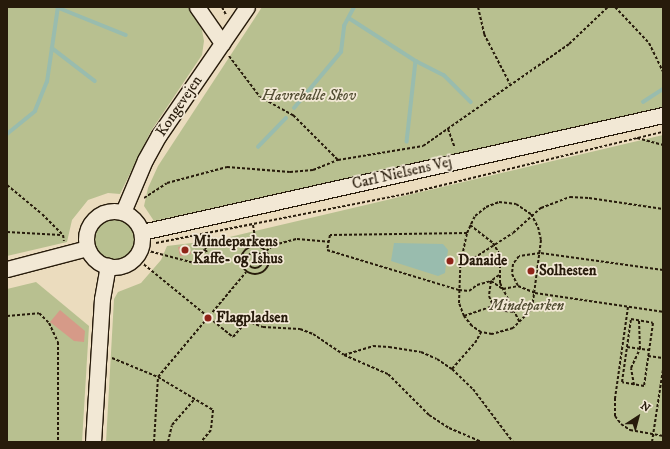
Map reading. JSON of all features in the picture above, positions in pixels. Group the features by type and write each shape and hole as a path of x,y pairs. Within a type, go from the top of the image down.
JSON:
{"street":[{"path":"197,7 222,43"},
{"name":"Kongevejen","path":"123,212 142,166 159,135 247,7"},
{"name":"Carl Nielsens Vej","path":"140,245 459,161 663,116"},
{"path":"108,211 123,212 135,219 140,245 123,266 108,266 93,257 87,248 86,232 94,218 108,211"},
{"path":"7,269 87,248"},
{"path":"94,442 102,299 108,266"}],"path":[{"path":"478,7 484,34 510,84"},
{"path":"123,212 167,183 227,167 290,172 314,170 338,160 423,146 569,44 608,7"},
{"path":"615,7 649,43 663,72"},
{"path":"222,43 231,61 260,97 292,115 338,160"},
{"path":"448,129 459,161"},
{"path":"140,245 162,244 410,193 663,132"},
{"path":"636,138 663,145"},
{"path":"8,186 62,235 68,254"},
{"path":"462,255 474,258 485,249 495,246 514,233 531,214 554,201 570,197 589,198 663,209"},
{"path":"499,202 516,204 531,214 538,227 540,253 532,309 520,323 503,333 481,332 472,326 464,316 459,303 462,255 470,225 480,211 499,202"},
{"path":"253,225 256,246"},
{"path":"470,225 495,246 500,255 498,275 503,289 520,323"},
{"path":"7,232 62,235"},
{"path":"467,233 330,235 327,250 459,290 469,291 477,285 491,281 498,275"},
{"path":"140,245 198,264 209,262 202,235"},
{"path":"266,251 274,245 297,239 329,242"},
{"path":"140,245 208,317 233,338 247,320 263,327 300,329 313,334 344,355 388,374 429,415 449,428 482,442"},
{"path":"245,249 256,246 266,251 269,263 266,270 258,274 246,272"},
{"path":"245,249 249,254"},
{"path":"245,249 240,260 246,272"},
{"path":"198,264 196,252 206,250"},
{"path":"261,265 254,269 249,266 246,261 249,254 254,252 261,255 261,265 266,270"},
{"path":"518,286 512,274 515,261 524,254 540,253 663,270"},
{"path":"154,442 158,376 246,272"},
{"path":"491,281 503,289 518,286 535,293 663,312"},
{"path":"491,281 489,296 493,306"},
{"path":"464,316 493,306 505,311 515,312"},
{"path":"628,307 613,409 615,416 621,424 630,430 663,436"},
{"path":"7,316 39,313 49,323 58,342 58,442"},
{"path":"631,319 653,323 644,386 622,382 630,332 631,319"},
{"path":"634,385 631,368 640,349 639,321"},
{"path":"625,331 630,332"},
{"path":"452,369 475,343 481,332"},
{"path":"344,355 366,348 389,347 421,352 452,369 485,402 513,442"},
{"path":"627,347 649,350"},
{"path":"648,356 663,358"},
{"path":"109,357 158,376 213,410 211,430 201,442"},
{"path":"620,362 625,362"},
{"path":"652,442 663,369"},
{"path":"168,442 172,425 195,399"}],"green space":[{"path":"7,7 190,7 202,30 204,41 202,55 151,131 120,194 108,193 88,200 72,220 67,242 7,256"},
{"name":"Havreballe Skov","path":"262,7 663,7 663,108 154,221 144,206 148,188 158,166"},
{"name":"Mindeparken","path":"663,135 663,442 106,442 114,299 118,292 141,283 161,260 167,246 217,240"},
{"path":"114,218 129,224 135,239 129,254 114,260 99,254 93,239 99,224"},
{"path":"36,282 89,326 82,442 7,442 7,289"}],"shaded area":[{"path":"394,243 443,244 448,250 445,273 438,276 391,261"}],"building":[{"path":"189,245 191,254 180,256 178,247"},
{"path":"60,310 85,331 84,342 74,341 50,322"}],"waterway":[{"path":"7,134 35,111 47,82 58,7"},
{"path":"294,108 341,52 344,26 354,7"},
{"path":"59,8 126,35"},
{"path":"349,18 416,61 407,142"},
{"path":"52,48 95,81"},
{"path":"416,61 444,75 471,102"},
{"path":"643,102 663,89"},
{"path":"258,147 286,118"}],"place":[{"name":"Mindeparkens Kaffe- og Ishus","path":"185,250"},
{"name":"Danaide","path":"450,261"},
{"name":"Solhesten","path":"531,271"},
{"name":"Flagpladsen","path":"208,318"}]}
